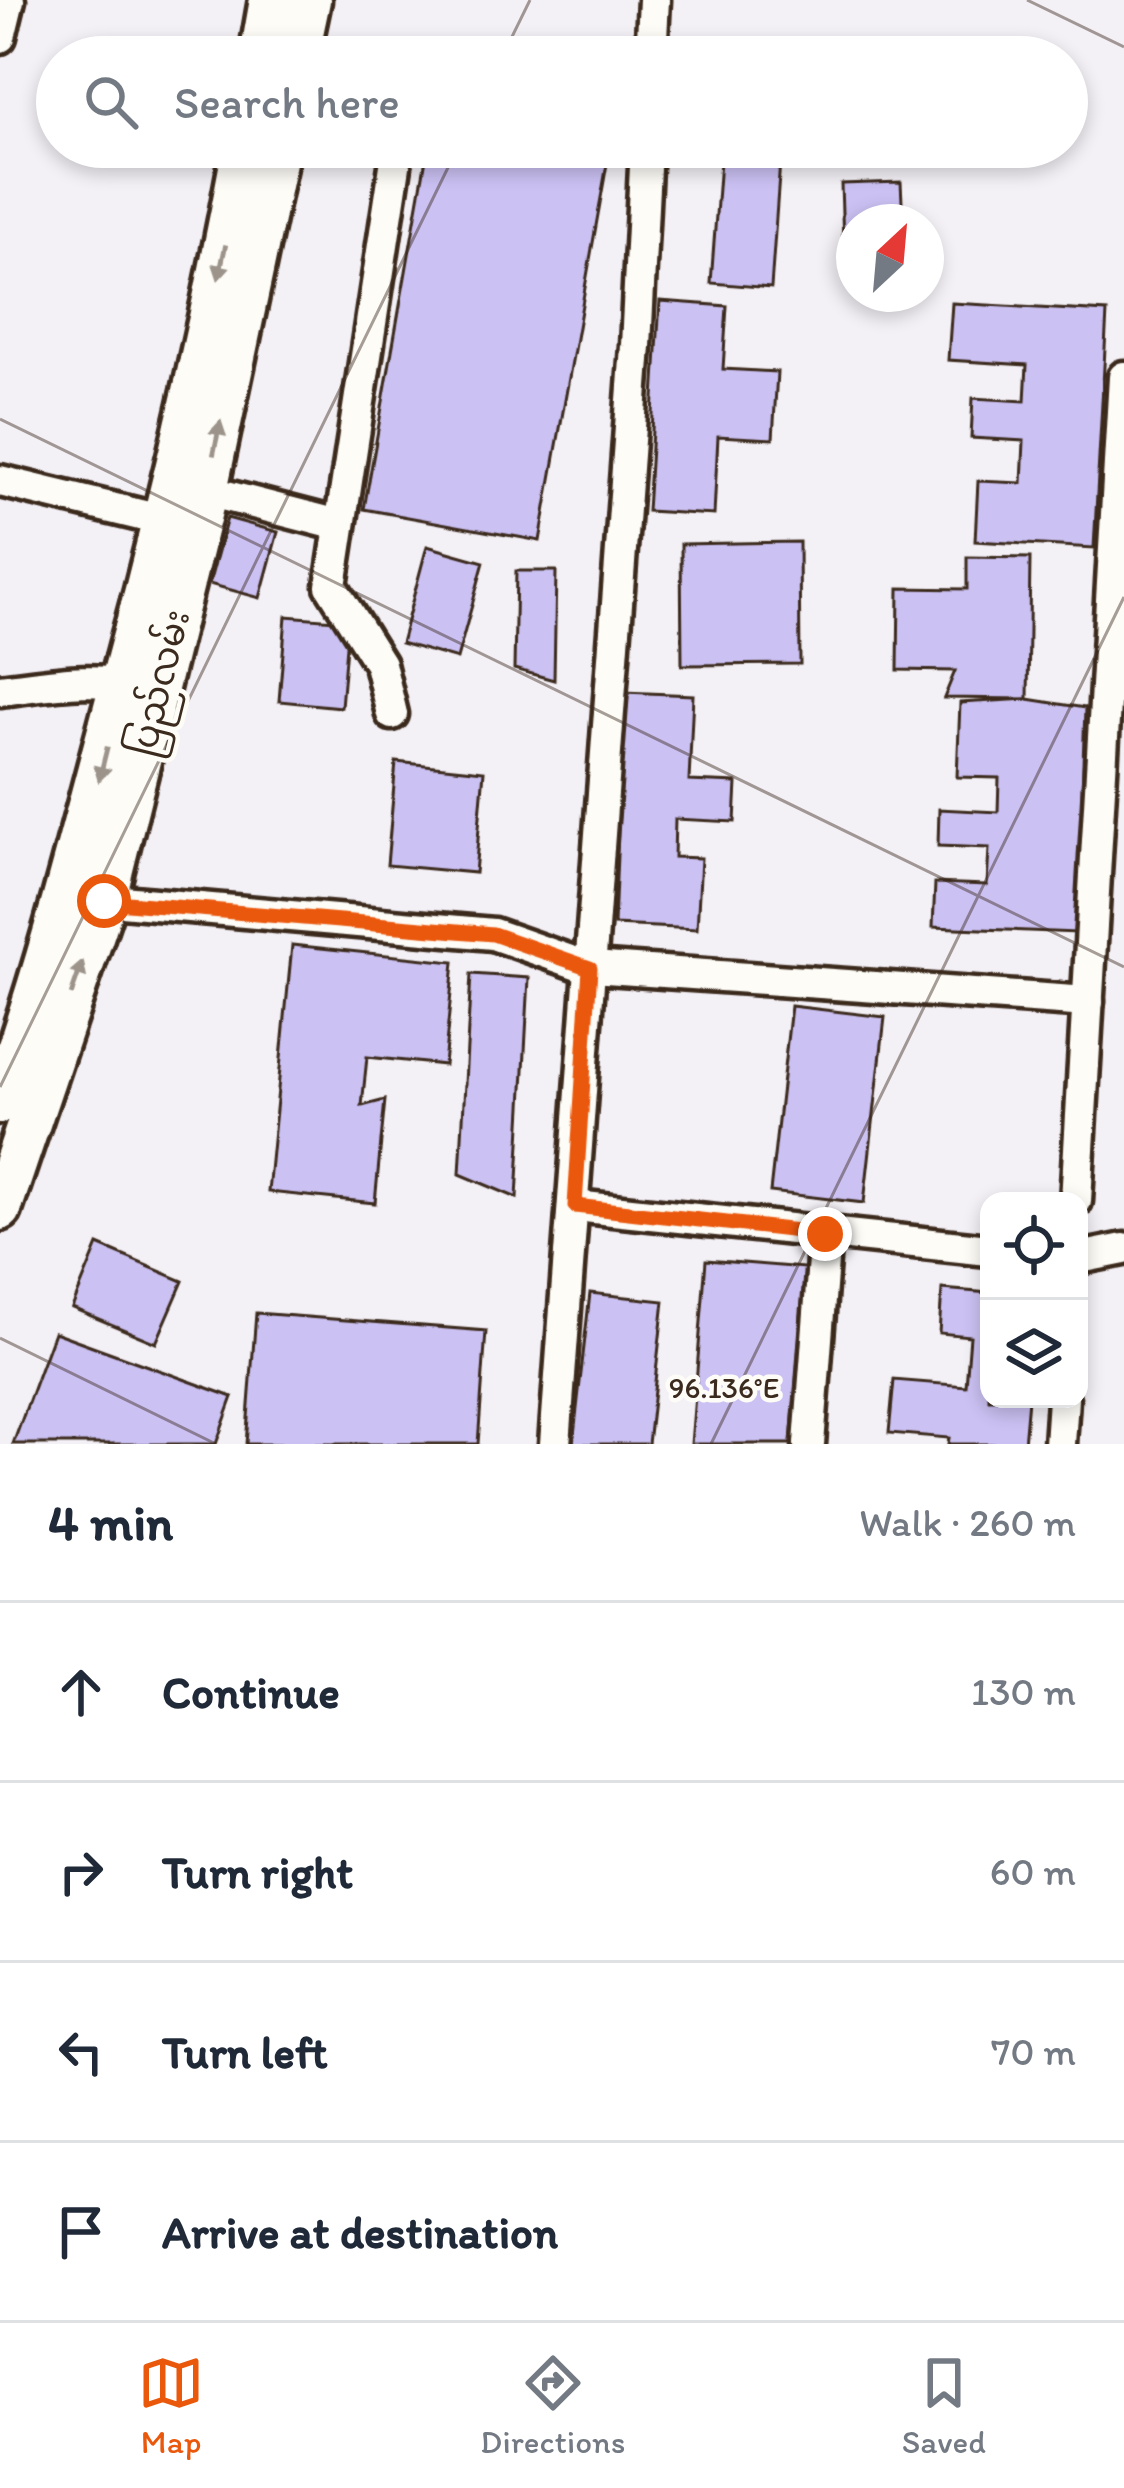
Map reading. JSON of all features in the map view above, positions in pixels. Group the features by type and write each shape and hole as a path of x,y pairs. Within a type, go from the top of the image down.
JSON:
{"highway":[{"path":"264,36 271,0"},
{"path":"301,36 309,0"},
{"name":"ပြည်လမ်း","path":"185,506 241,168"},
{"name":"ပြည်လမ်း","path":"0,1102 30,1019 86,898 273,168"},
{"name":"ပြည်လမ်း","path":"0,1209 30,1019"}],"street":[{"path":"0,38 9,0"},
{"path":"652,36 654,0"},
{"path":"392,714 380,664 331,586 395,168"},
{"path":"555,1444 645,168"},
{"path":"1077,1192 1124,377"},
{"path":"0,482 339,525"},
{"path":"0,689 71,682 139,688"},
{"path":"86,898 493,934 591,968 1088,1002"},
{"path":"575,1206 980,1249"},
{"path":"809,1444 825,1234"},
{"path":"1088,1256 1124,1249"},
{"path":"1060,1444 1062,1408"}],"building":[{"path":"424,168 606,168 540,541 364,509"},
{"path":"719,168 780,168 771,288 711,283"},
{"path":"901,182 902,204 842,204 841,184"},
{"path":"660,301 727,306 723,369 777,372 773,439 718,436 714,515 647,511"},
{"path":"952,303 1107,312 1094,548 975,541 978,481 1022,483 1024,441 971,438 973,398 1025,401 1027,365 948,360"},
{"path":"227,518 278,532 260,598 209,584"},
{"path":"799,542 800,664 682,665 681,544"},
{"path":"427,546 484,562 457,659 401,643"},
{"path":"967,557 1030,558 1028,699 944,698 955,671 898,670 899,588 967,589"},
{"path":"516,571 556,571 554,680 514,669"},
{"path":"286,616 348,621 341,707 279,701"},
{"path":"624,692 693,695 689,781 737,783 735,822 675,819 674,857 701,858 697,929 614,925"},
{"path":"1028,699 1085,708 1077,933 933,927 935,883 987,885 989,848 938,846 939,809 998,812 999,778 957,777 960,703"},
{"path":"396,762 484,771 475,873 387,865"},
{"path":"292,945 454,962 444,1065 367,1057 362,1106 385,1100 375,1203 268,1192"},
{"path":"471,974 529,978 517,1198 460,1174"},
{"path":"791,1006 885,1017 864,1203 770,1192"},
{"path":"98,1245 183,1281 156,1343 72,1308"},
{"path":"706,1260 805,1268 791,1444 691,1444"},
{"path":"942,1289 980,1292 980,1408 1027,1408 1024,1444 948,1444 949,1438 889,1433 894,1380 966,1386 970,1336 939,1333"},
{"path":"590,1293 664,1301 648,1444 573,1444"},
{"path":"256,1313 486,1331 478,1444 246,1444"},
{"path":"54,1332 233,1397 216,1444 13,1444"}],"route":[{"path":"104,901 493,934 590,968 575,1206 825,1234"}]}
